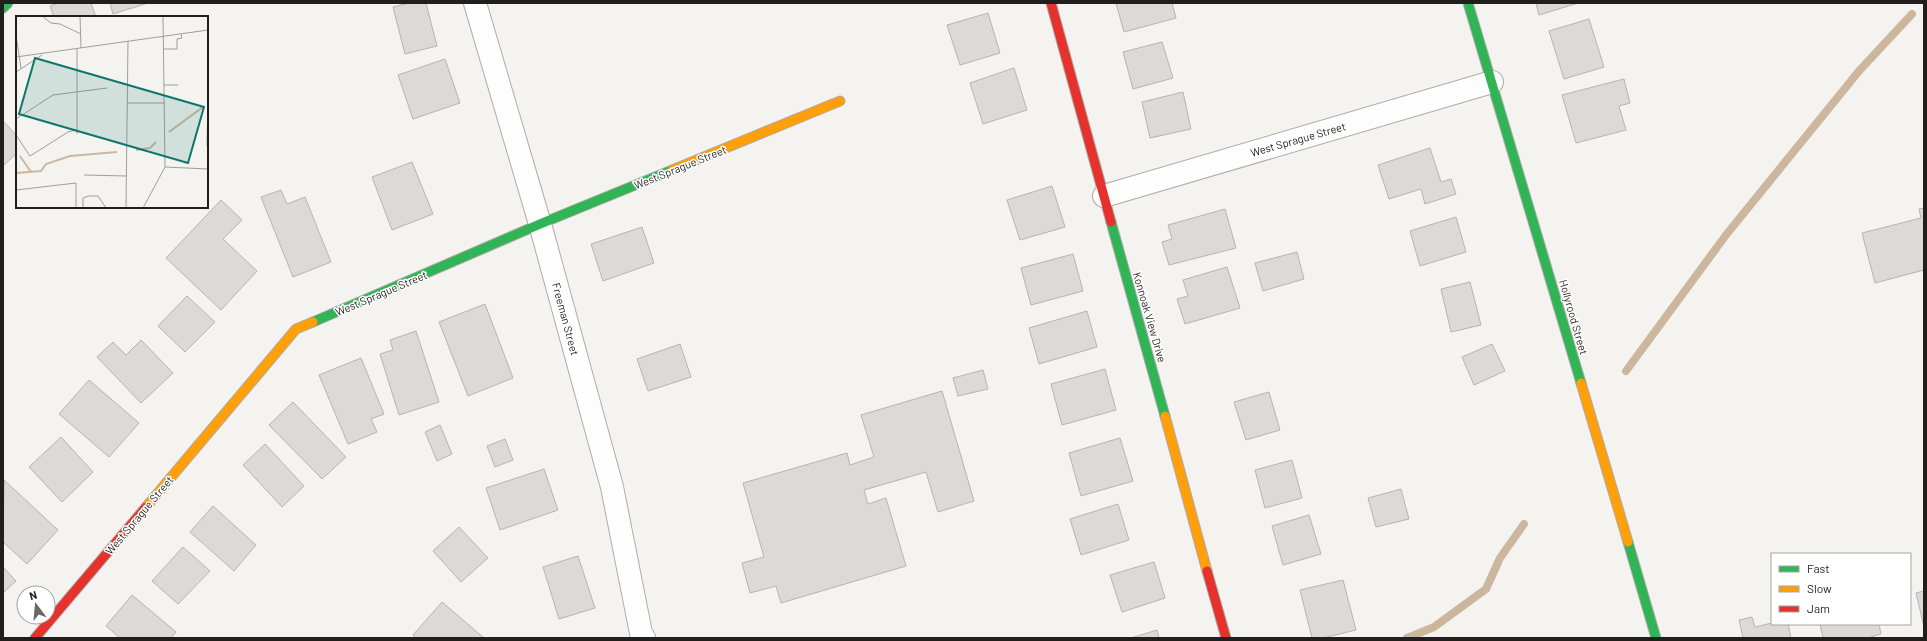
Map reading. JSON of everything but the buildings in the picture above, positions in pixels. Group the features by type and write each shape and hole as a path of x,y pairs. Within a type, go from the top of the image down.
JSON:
{"street":[{"path":"3,8 8,3"},
{"name":"Freeman Street","path":"475,3 540,224 612,487 639,636"},
{"name":"Konnoak View Drive","path":"1051,3 1226,638"},
{"name":"Hollyrood Street","path":"1468,3 1656,638"},
{"name":"West Sprague Street","path":"1104,196 1492,82"},
{"name":"West Sprague Street","path":"35,638 296,329 540,224 840,101"}],"waterway":[{"path":"1626,371 1726,235 1859,71 1912,14"},
{"path":"1407,638 1434,627 1486,589 1500,558 1524,524"}],"traffic: fast":[{"path":"3,8 8,3"},
{"path":"1468,3 1581,383"},
{"path":"313,322 540,224 672,170"},
{"path":"1111,222 1165,416"},
{"path":"1628,542 1656,638"}],"traffic: slow":[{"path":"672,170 840,101"},
{"path":"146,507 296,329 313,322"},
{"path":"1581,383 1628,542"},
{"path":"1165,416 1207,571"}],"traffic: jam":[{"path":"1051,3 1111,222"},
{"path":"35,638 146,507"},
{"path":"1207,571 1226,638"}]}
